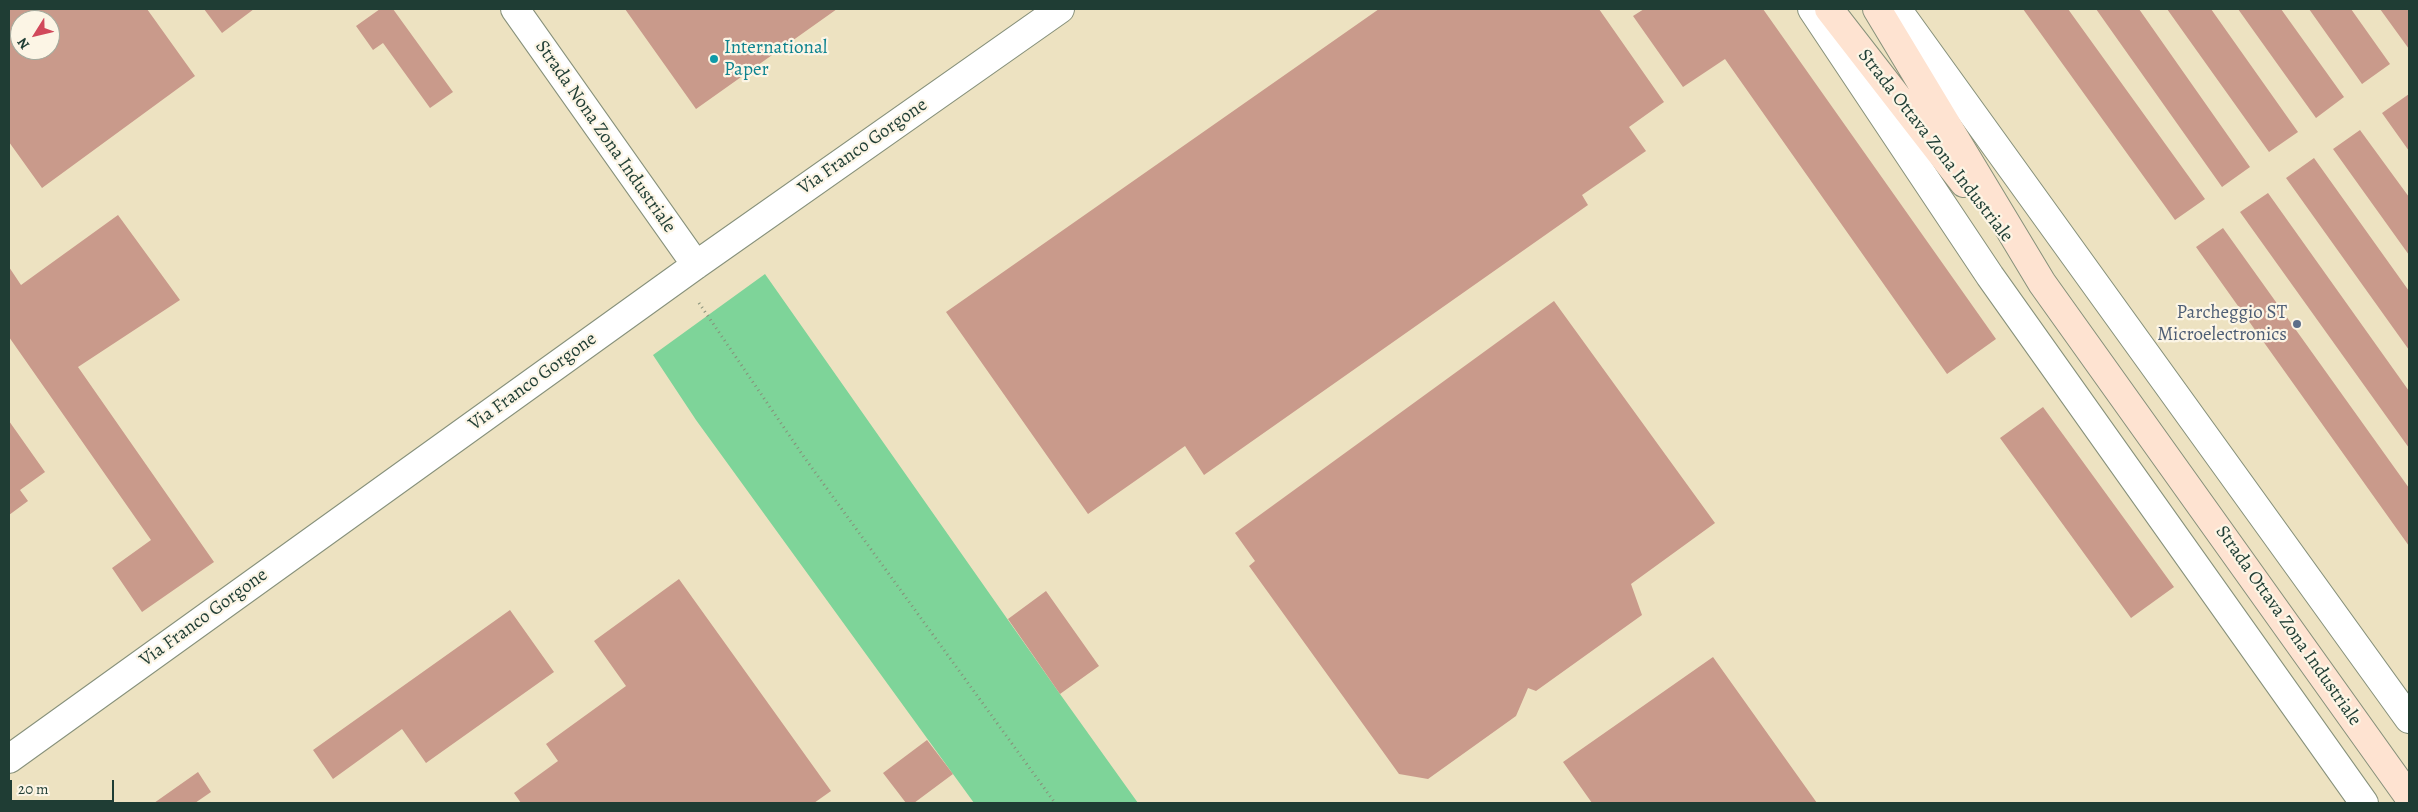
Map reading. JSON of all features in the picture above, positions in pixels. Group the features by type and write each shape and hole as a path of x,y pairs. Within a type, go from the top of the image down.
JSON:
{"main road":[{"name":"Strada Ottava Zona Industriale","path":"1829,9 2042,283 2409,797"},
{"path":"1877,9 2042,283"}],"street":[{"name":"Strada Nona Zona Industriale","path":"515,9 688,271"},
{"name":"Via Franco Gorgone","path":"9,759 688,271 1060,9"},
{"path":"1812,9 1990,276 2364,803"},
{"path":"1897,9 2409,719"}],"path":[{"path":"688,271 804,457 1055,803"}],"green space":[{"path":"765,274 1138,803 974,803 696,420 653,355"}],"building":[{"path":"9,9 147,9 195,76 42,188 9,142"},
{"path":"204,9 254,9 222,33"},
{"path":"380,9 393,9 453,92 430,108 383,43 373,50 356,26"},
{"name":"International Paper","path":"625,9 837,9 696,109"},
{"path":"1379,9 1599,9 1664,102 1629,127 1646,151 1582,195 1588,205 1204,475 1185,446 1088,514 946,312"},
{"path":"1644,9 1763,9 1996,339 1947,374 1725,59 1683,87 1633,16"},
{"path":"2023,9 2068,9 2205,199 2175,220"},
{"path":"2096,9 2139,9 2250,167 2222,187"},
{"path":"2167,9 2211,9 2298,132 2269,152"},
{"path":"2238,9 2281,9 2344,97 2316,118"},
{"path":"2309,9 2351,9 2390,64 2362,84"},
{"path":"2380,9 2409,9 2409,49"},
{"path":"2409,94 2409,151 2382,113"},
{"path":"2360,130 2409,197 2409,255 2333,149"},
{"path":"2314,158 2409,291 2409,350 2286,178"},
{"path":"2268,193 2409,391 2409,448 2240,212"},
{"path":"118,215 180,300 78,367 214,562 142,612 112,568 151,540 9,337 9,267 21,285"},
{"path":"2223,228 2409,488 2409,546 2196,247"},
{"path":"1554,301 1715,523 1631,584 1642,615 1536,691 1528,688 1516,716 1428,779 1399,774 1249,566 1255,561 1235,533"},
{"path":"2043,407 2174,587 2131,618 2000,438"},
{"path":"9,421 45,472 20,490 28,501 9,515"},
{"path":"679,579 831,791 814,803 521,803 514,793 558,761 546,744 626,686 594,641"},
{"path":"1046,591 1099,666 1060,694 1008,619"},
{"path":"510,610 554,672 426,763 402,729 333,779 313,750"},
{"path":"1713,657 1817,803 1592,803 1563,762"},
{"path":"927,740 953,774 914,803 906,803 883,773"},
{"path":"198,772 211,792 195,803 154,803"}],"place":[{"name":"International Paper","path":"714,59"},
{"name":"Parcheggio ST Microelectronics","path":"2297,324"}]}
